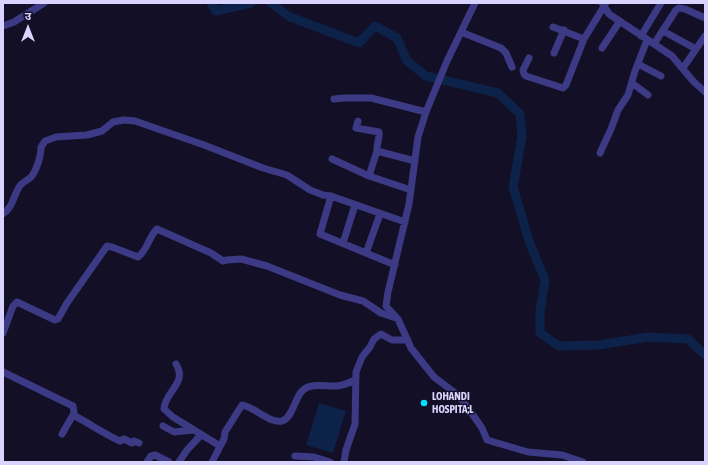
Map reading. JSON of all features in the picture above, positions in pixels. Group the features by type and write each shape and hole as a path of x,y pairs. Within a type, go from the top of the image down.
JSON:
{"street":[{"path":"3,26 14,22 44,3"},
{"path":"475,3 447,61 418,136 405,222 386,303 388,308 398,319 411,348 434,377 454,392 466,405 482,428 487,440 528,452 562,455 583,462"},
{"path":"640,36 661,3"},
{"path":"604,4 609,14 672,56 693,81 705,92"},
{"path":"529,58 523,70 524,74 563,88 584,39 604,4"},
{"path":"654,44 676,10 679,8 685,9 705,18"},
{"path":"602,48 620,21"},
{"path":"553,26 584,39"},
{"path":"554,53 564,30"},
{"path":"663,31 696,50"},
{"path":"461,32 501,48 506,53 512,66"},
{"path":"683,68 705,36"},
{"path":"600,153 618,110 628,95 647,40"},
{"path":"638,64 660,76"},
{"path":"632,84 648,95"},
{"path":"334,100 345,98 371,98 426,112"},
{"path":"3,214 11,205 20,185 34,172 41,153 41,147 45,141 56,137 78,136 102,131 113,122 124,120 135,121 211,147 263,168 287,175 310,190 405,222"},
{"path":"358,121 356,128 379,132 380,137 376,146 377,151 369,176"},
{"path":"377,151 415,161"},
{"path":"332,159 369,176 411,190"},
{"path":"331,196 320,234 395,265"},
{"path":"342,243 355,205"},
{"path":"366,253 380,214"},
{"path":"3,333 13,306 17,302 55,320 58,319 67,303 107,246 138,257 141,255 158,229 211,253 223,261 241,259 267,266 340,295 363,301 381,313 398,319"},
{"path":"344,462 346,450 355,424 355,380 356,372 362,357 374,339 381,334 392,340 408,340"},
{"path":"176,364 180,374 164,409 173,417 220,446"},
{"path":"3,372 73,406 73,415 62,434"},
{"path":"212,462 224,439 225,432 242,405 247,406 268,418 281,421 288,417 302,390 314,386 344,385 355,380"},
{"path":"73,415 120,441 124,439 130,443 134,441 139,443"},
{"path":"163,426 170,430 179,432 193,430"},
{"path":"179,462 187,450 201,435"},
{"path":"147,462 151,456 155,455 169,462"},
{"path":"557,462 562,455"},
{"path":"295,456 314,457 330,462"}],"water":[{"path":"319,403 346,411 333,453 306,445"}],"waterway":[{"path":"211,3 216,11 251,3"},
{"path":"271,3 290,17 359,43 375,26 397,38 407,61 426,76 498,93 520,114 522,136 513,187 530,244 545,280 540,312 540,333 559,346 599,345 648,337 688,339 705,355"}],"place":[{"name":"LOHANDI HOSPITA;L","path":"424,403"}]}
